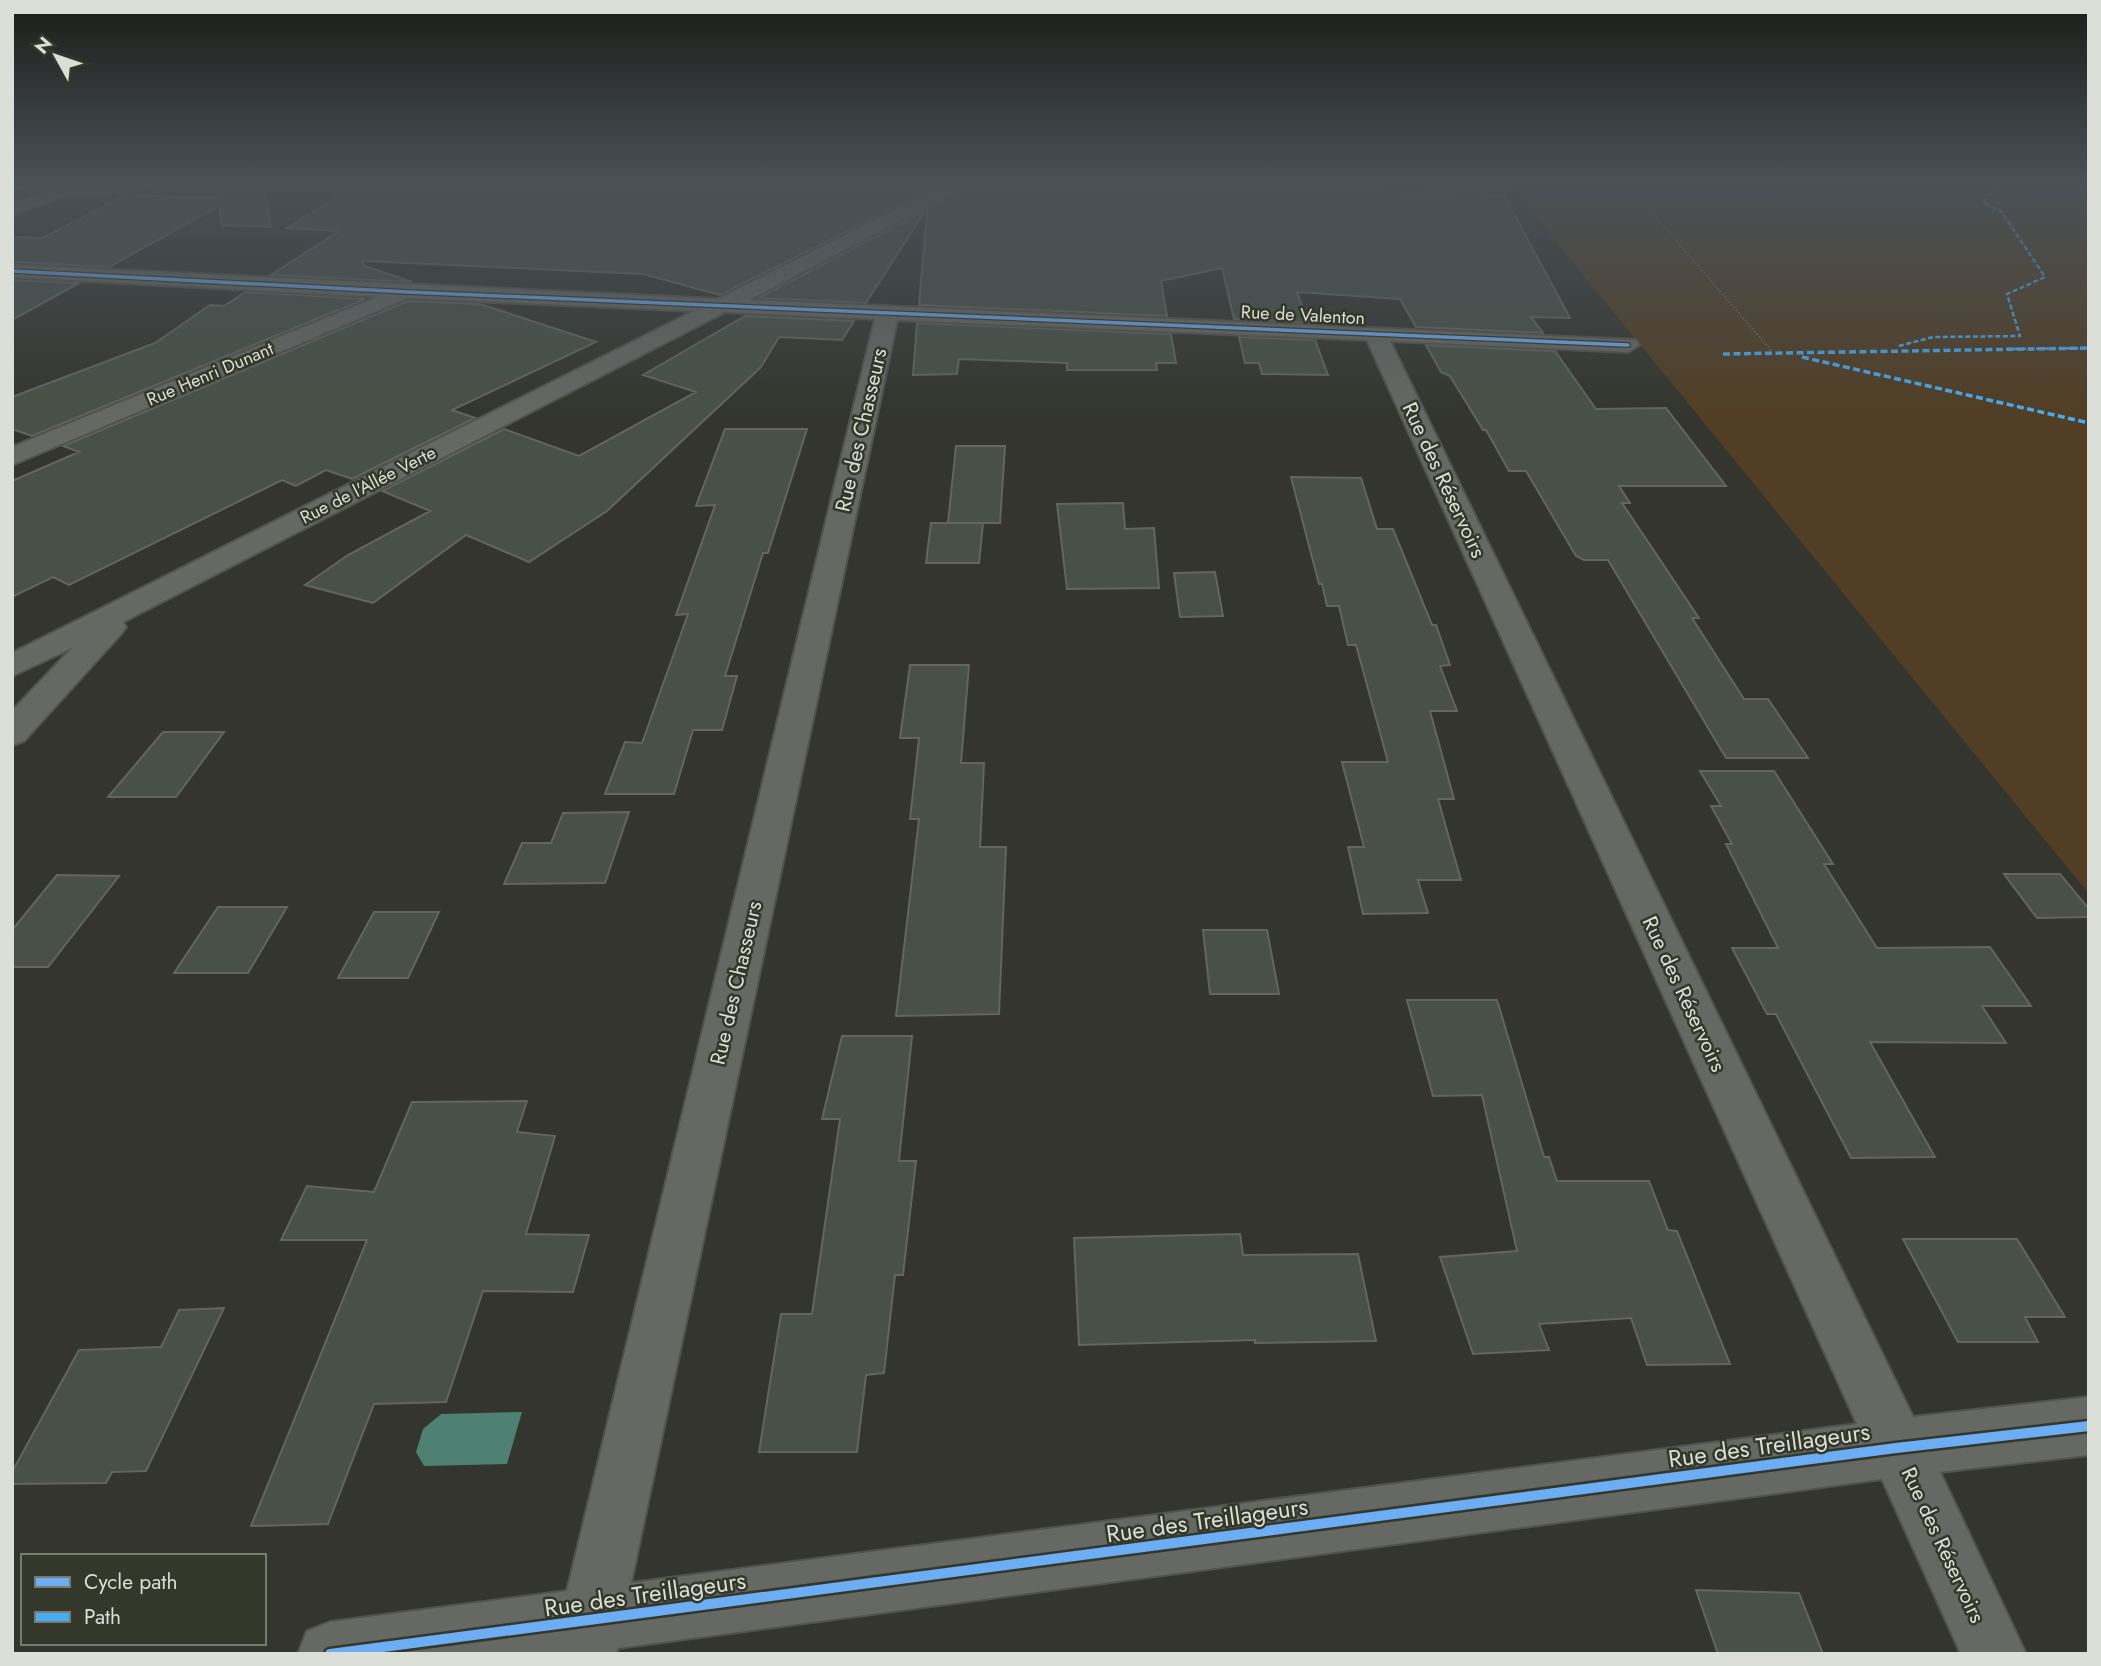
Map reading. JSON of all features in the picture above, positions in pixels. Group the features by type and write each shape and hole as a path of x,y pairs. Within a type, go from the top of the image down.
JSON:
{"street":[{"name":"Rue de l'Allée Verte","path":"12,666 809,261"},
{"name":"Rue de Valenton","path":"12,271 408,292 1628,345"},
{"name":"Rue Henri Dunant","path":"12,457 408,292"},
{"name":"Rue des Chasseurs","path":"587,1637 888,312"},
{"name":"Rue des Réservoirs","path":"1375,334 1994,1654"},
{"path":"12,733 127,608"},
{"name":"Rue des Treillageurs","path":"331,1654 587,1637 1896,1448 2089,1426"}],"path":[{"path":"1694,261 1772,351"}],"shaded area":[{"path":"1572,261 2089,261 2089,894"},
{"path":"522,1412 507,1464 424,1466 416,1452 423,1429 441,1414"}],"building":[{"path":"12,261 120,261 109,267"},
{"path":"293,261 788,261 720,295 643,274 363,261 362,265 412,282 271,275"},
{"path":"830,261 893,261 866,303 759,298"},
{"path":"923,261 1539,261 1570,318 1531,317 1543,333 1416,327 1400,299 1297,292 1308,323 1234,319 1222,268 1161,281 1167,316 919,305"},
{"path":"12,280 79,283 12,320"},
{"path":"245,292 365,299 32,436 12,429 12,397 155,343 210,305 224,306"},
{"path":"408,301 480,304 596,342 452,410 475,418 352,479 326,470 296,486 282,480 69,585 53,577 12,597 12,481 79,452 63,446"},
{"path":"745,316 854,321 842,340 779,337 761,367 607,511 529,562 466,535 373,603 305,585 348,555 430,511 382,491 504,429 579,456 696,392 643,375"},
{"path":"917,323 1171,334 1176,363 1156,363 1157,370 1067,370 1067,363 959,359 957,374 913,375"},
{"path":"1239,337 1315,340 1328,375 1262,374 1259,363 1245,363"},
{"path":"1426,345 1555,351 1596,409 1666,408 1726,486 1619,486 1630,503 1622,503 1699,618 1692,618 1744,699 1768,699 1808,758 1726,758 1608,560 1584,560 1576,556 1526,471 1509,471 1486,430 1483,430 1450,376 1441,372"},
{"path":"725,429 807,429 768,553 763,553 725,676 737,676 722,730 693,730 674,794 605,794 625,742 642,743 688,614 676,615 715,505 696,506"},
{"path":"956,446 1005,446 1000,523 948,523"},
{"path":"1291,477 1361,478 1377,529 1393,529 1432,625 1436,625 1450,665 1440,666 1457,711 1430,711 1454,799 1438,799 1461,880 1418,880 1428,913 1363,914 1348,847 1364,847 1342,762 1388,762 1356,645 1348,645 1339,606 1327,606 1322,584 1319,584"},
{"path":"1123,503 1125,529 1154,528 1159,588 1067,589 1057,504"},
{"path":"931,523 983,523 979,563 926,563"},
{"path":"1215,572 1223,616 1180,617 1174,573"},
{"path":"910,665 969,665 961,763 984,763 980,847 1006,847 999,1014 896,1016 919,819 910,819 919,738 900,738"},
{"path":"163,732 224,732 176,797 108,797"},
{"path":"1700,771 1774,771 1833,864 1824,864 1877,948 1990,947 2031,1006 1982,1006 2006,1043 1870,1042 1935,1157 1851,1158 1776,1014 1767,1014 1732,948 1778,948 1726,844 1732,844 1711,806 1721,806"},
{"path":"629,812 605,883 504,884 522,843 551,843 563,813"},
{"path":"2004,874 2060,874 2089,909 2089,917 2037,918"},
{"path":"57,875 119,876 48,967 12,967 12,930"},
{"path":"218,907 287,907 248,973 174,973"},
{"path":"374,912 439,912 408,978 338,978"},
{"path":"1203,930 1267,930 1279,994 1210,994"},
{"path":"1407,1000 1497,1000 1544,1157 1549,1157 1557,1181 1649,1181 1668,1230 1677,1231 1730,1364 1647,1365 1631,1318 1539,1324 1549,1350 1473,1354 1440,1257 1517,1251 1482,1095 1433,1096"},
{"path":"842,1036 912,1036 899,1161 916,1161 903,1275 895,1275 884,1373 866,1375 857,1452 759,1452 781,1314 812,1314 840,1119 822,1119"},
{"path":"527,1101 517,1132 555,1136 526,1234 589,1235 573,1292 483,1291 446,1402 374,1404 328,1524 251,1526 367,1240 281,1240 307,1186 374,1192 412,1102"},
{"path":"1240,1234 1243,1255 1358,1254 1376,1341 1255,1343 1255,1340 1079,1345 1074,1238"},
{"path":"1903,1239 2017,1239 2065,1317 2025,1317 2038,1342 1958,1342"},
{"path":"224,1308 146,1471 112,1472 106,1483 12,1484 12,1472 79,1350 161,1347 179,1310"},
{"path":"1696,1590 1799,1593 1823,1654 1718,1654"}],"marked path":[{"path":"1899,346 1933,337 2020,336 2007,294 2045,277 2034,261"},
{"path":"1723,354 2089,348"},
{"path":"1802,357 2089,423"}],"cycle path":[{"path":"12,271 408,292 1628,345"},
{"path":"330,1654 1896,1448 2089,1426"}]}
